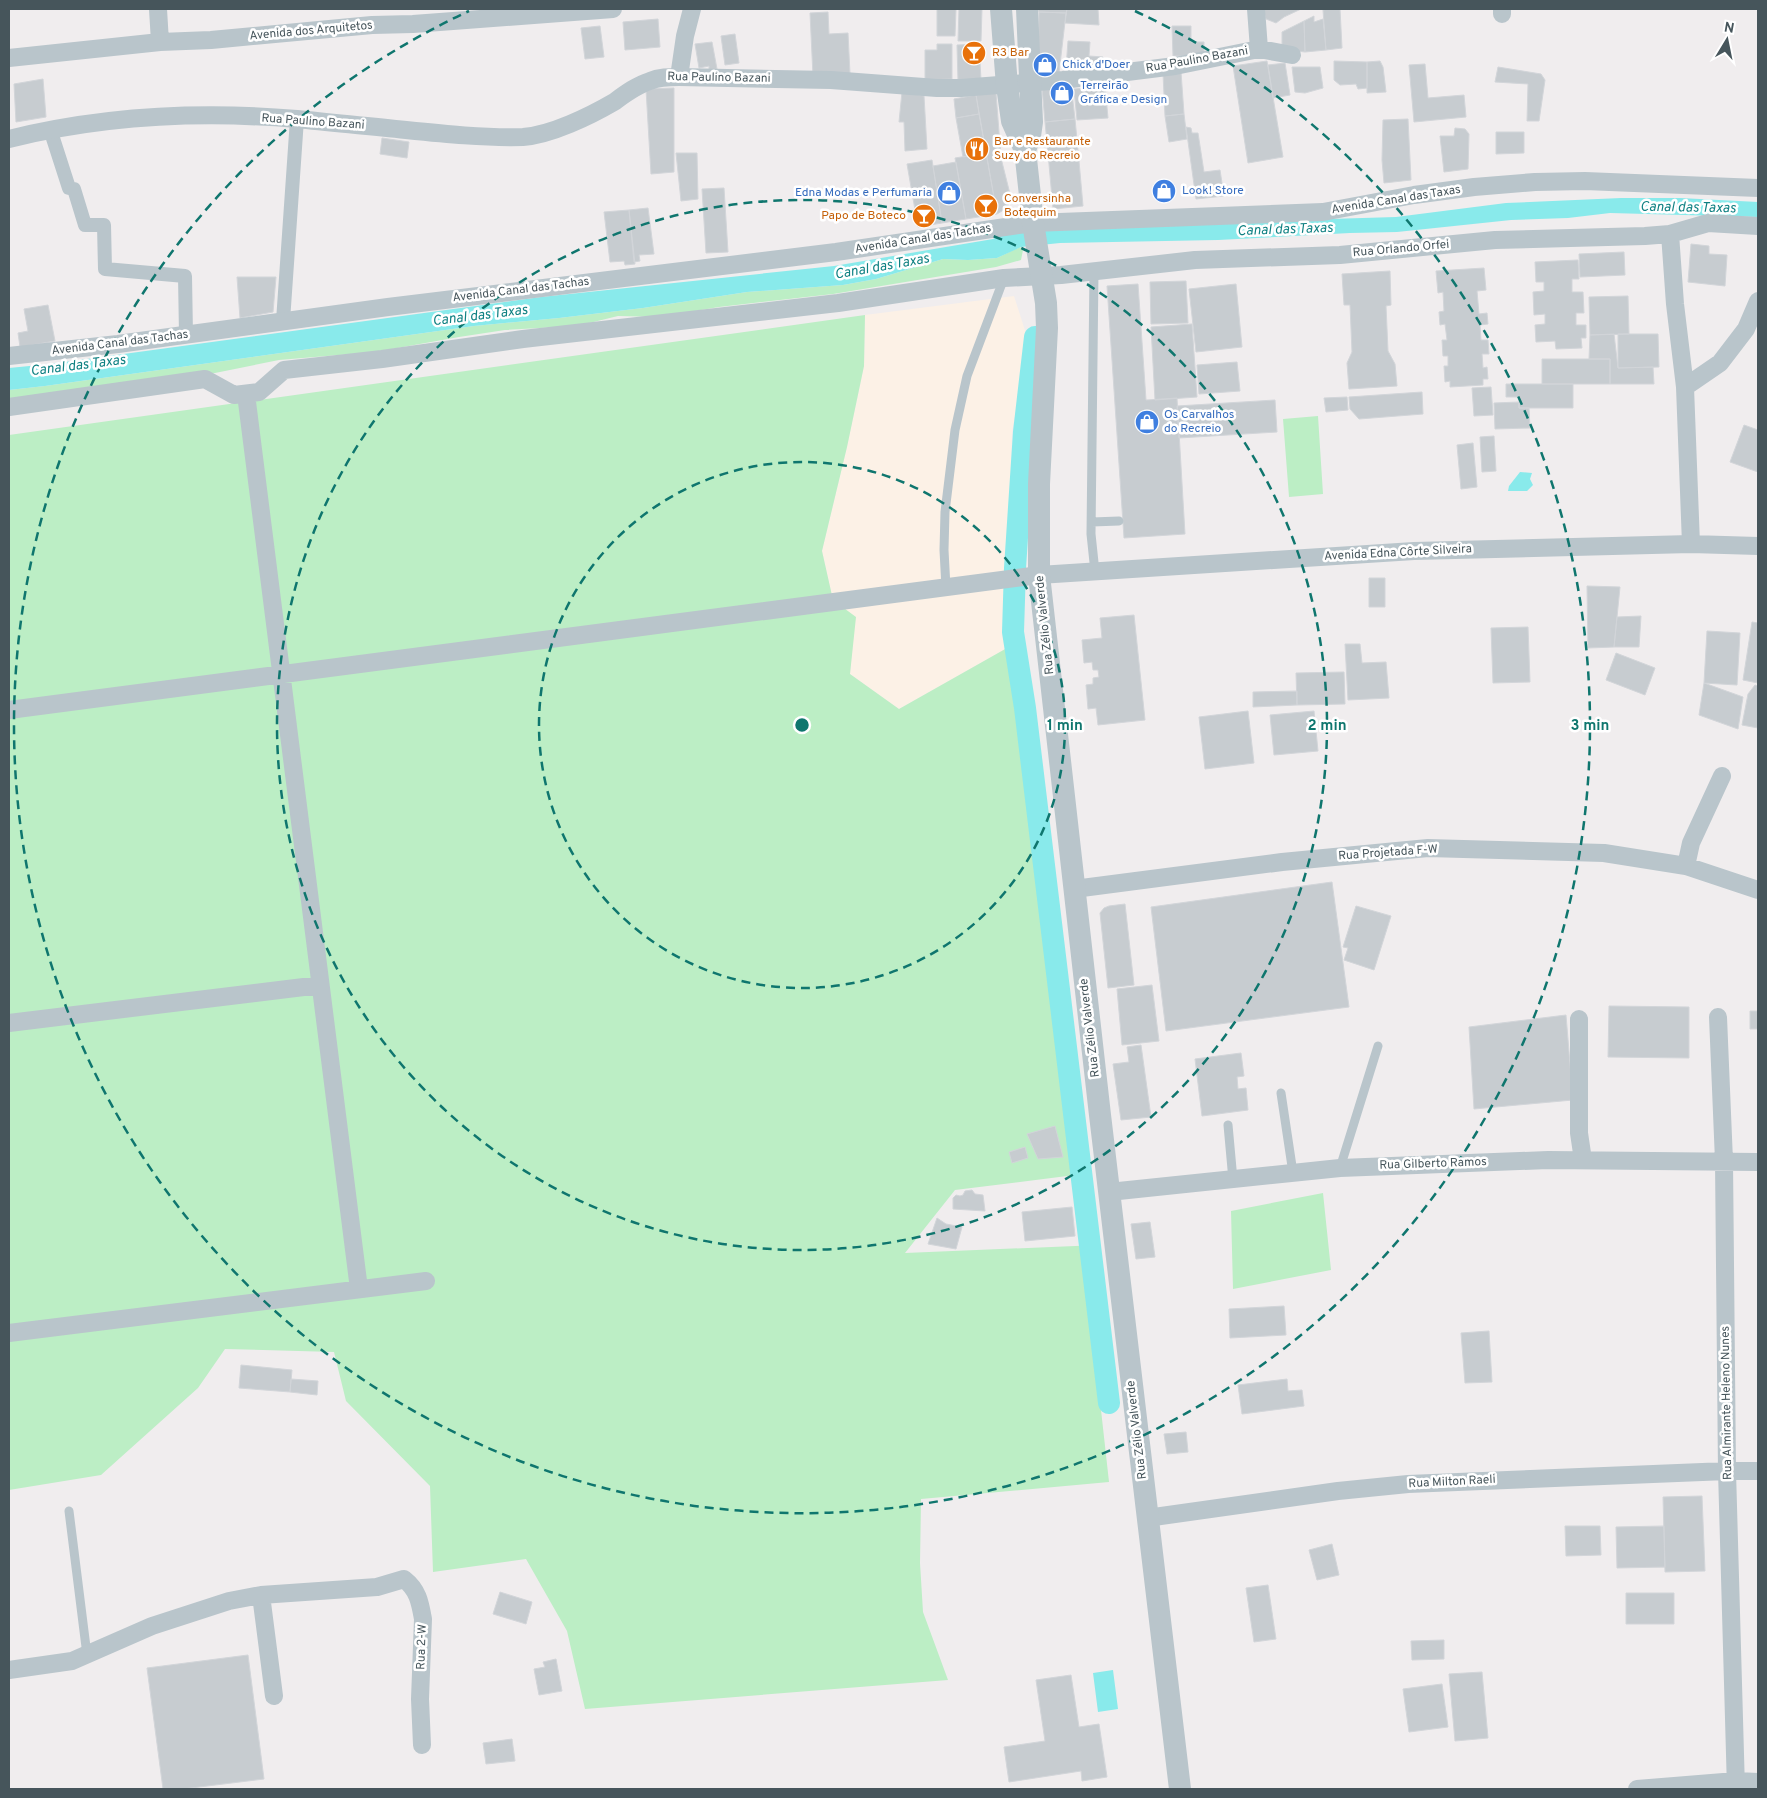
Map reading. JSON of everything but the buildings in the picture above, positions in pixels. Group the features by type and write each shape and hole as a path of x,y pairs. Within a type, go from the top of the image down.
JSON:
{"street":[{"path":"158,9 160,42"},
{"name":"Avenida dos Arquitetos","path":"9,58 160,42 211,40 372,17 614,9"},
{"path":"679,77 685,36 692,9"},
{"path":"1001,9 1006,86 1012,121 1025,150"},
{"path":"1025,150 1032,122 1027,9"},
{"path":"1256,9 1259,49"},
{"name":"Rua Paulino Bazani","path":"9,139 50,129 101,122 152,118 224,117 297,120 458,135 526,136 548,131 590,115 649,81 660,78 831,80 937,88 1006,86 1175,66 1259,49 1292,55"},
{"path":"283,321 297,120"},
{"path":"50,129 69,188 74,189 85,225 104,225 104,269 185,276 186,334"},
{"name":"Rua Zélio Valverde","path":"1025,150 1046,303 1039,484 1039,575 1109,1192 1180,1789"},
{"name":"Avenida Canal das Taxas","path":"1034,226 1323,212 1414,195 1474,187 1535,182 1585,181 1758,188"},
{"name":"Rua Orlando Orfei","path":"246,394 259,392 284,370 382,359 523,339 838,303 1004,278 1041,270 1094,271 1195,260 1340,255 1495,240 1670,234 1708,223 1758,226"},
{"name":"Avenida Canal das Tachas","path":"9,356 118,344 283,321 1034,226"},
{"path":"1670,234 1675,304 1685,387 1692,544"},
{"path":"1685,387 1720,363 1746,329 1758,301"},
{"path":"9,407 205,379 234,395 246,394 359,1290"},
{"name":"Avenida Edna Côrte Silveira","path":"9,710 1039,575 1414,551 1692,544 1758,546"},
{"path":"1686,866 1691,843 1722,776"},
{"name":"Rua Projetada F-W","path":"1074,889 1282,862 1428,848 1604,853 1686,866 1758,890"},
{"path":"9,1023 320,985"},
{"name":"Rua Almirante Heleno Nunes","path":"1718,1017 1724,1161 1727,1471 1736,1785"},
{"path":"1579,1018 1579,1133 1583,1160"},
{"name":"Rua Gilberto Ramos","path":"1109,1192 1340,1168 1548,1160 1758,1162"},
{"path":"9,1333 426,1281"},
{"name":"Rua Milton Raeli","path":"1147,1518 1338,1491 1408,1484 1758,1471"},
{"name":"Rua 2-W","path":"9,1670 72,1661 128,1635 229,1601 261,1595 376,1587 404,1579 413,1587 421,1607 423,1619 420,1699 422,1745"},
{"path":"261,1595 274,1696"},
{"path":"1637,1789 1736,1785 1758,1782"}],"lane":[{"path":"1094,271 1092,522 1095,572"},
{"path":"946,588 945,512 955,430 967,376 1004,278"},
{"path":"1092,522 1119,521"},
{"path":"1340,1168 1378,1046"},
{"path":"1281,1093 1293,1173"},
{"path":"1228,1125 1232,1180"},
{"path":"69,1511 87,1655"}],"shaded area":[{"path":"1014,296 1029,343 1012,432 1007,648 899,709 850,674 855,617 833,600 822,551 864,366 865,315"}],"green space":[{"path":"1020,247 1023,250 1021,260 996,267 833,294 719,307 659,317 618,316 577,326 505,330 375,352 279,360 215,373 9,402 9,390 474,326 643,308 747,292 843,285 876,279 943,259 997,258"},
{"path":"865,315 864,366 822,551 833,600 856,617 850,674 899,709 1007,648 1075,1175 955,1190 905,1253 1099,1245 1119,1407 1101,1410 1109,1482 921,1499 920,1563 923,1612 948,1680 585,1709 567,1631 526,1559 433,1572 430,1486 346,1401 334,1352 225,1349 198,1388 101,1475 9,1490 9,435"},
{"path":"1318,416 1323,494 1289,497 1283,419"},
{"path":"1323,1193 1331,1270 1233,1289 1231,1211"}],"water":[{"name":"Canal das Taxas","path":"1621,198 1680,198 1758,202 1758,217 1610,213 1568,218 1511,220 1397,232 1218,240 1060,243 1021,247 997,258 943,259 876,279 843,285 747,292 643,308 474,326 9,390 9,368 541,297 834,266 993,239 1003,233 1196,223 1396,217 1506,203"},
{"path":"1520,472 1532,473 1530,479 1533,485 1527,491 1508,491 1509,486"},
{"path":"1113,1670 1118,1709 1098,1712 1093,1673"}],"waterway":[{"path":"1035,337 1024,432 1015,568 1013,632 1025,708 1109,1403"}],"place":[{"name":"R3 Bar","path":"974,53"},
{"name":"Chick d'Doer","path":"1045,65"},
{"name":"Terreirão Gráfica e Design","path":"1062,93"},
{"name":"Bar e Restaurante Suzy do Recreio","path":"977,149"},
{"name":"Look! Store","path":"1164,191"},
{"name":"Edna Modas e Perfumaria","path":"949,193"},
{"name":"Conversinha Botequim","path":"986,206"},
{"name":"Papo de Boteco","path":"924,216"},
{"name":"Os Carvalhos do Recreio","path":"1147,422"}]}
